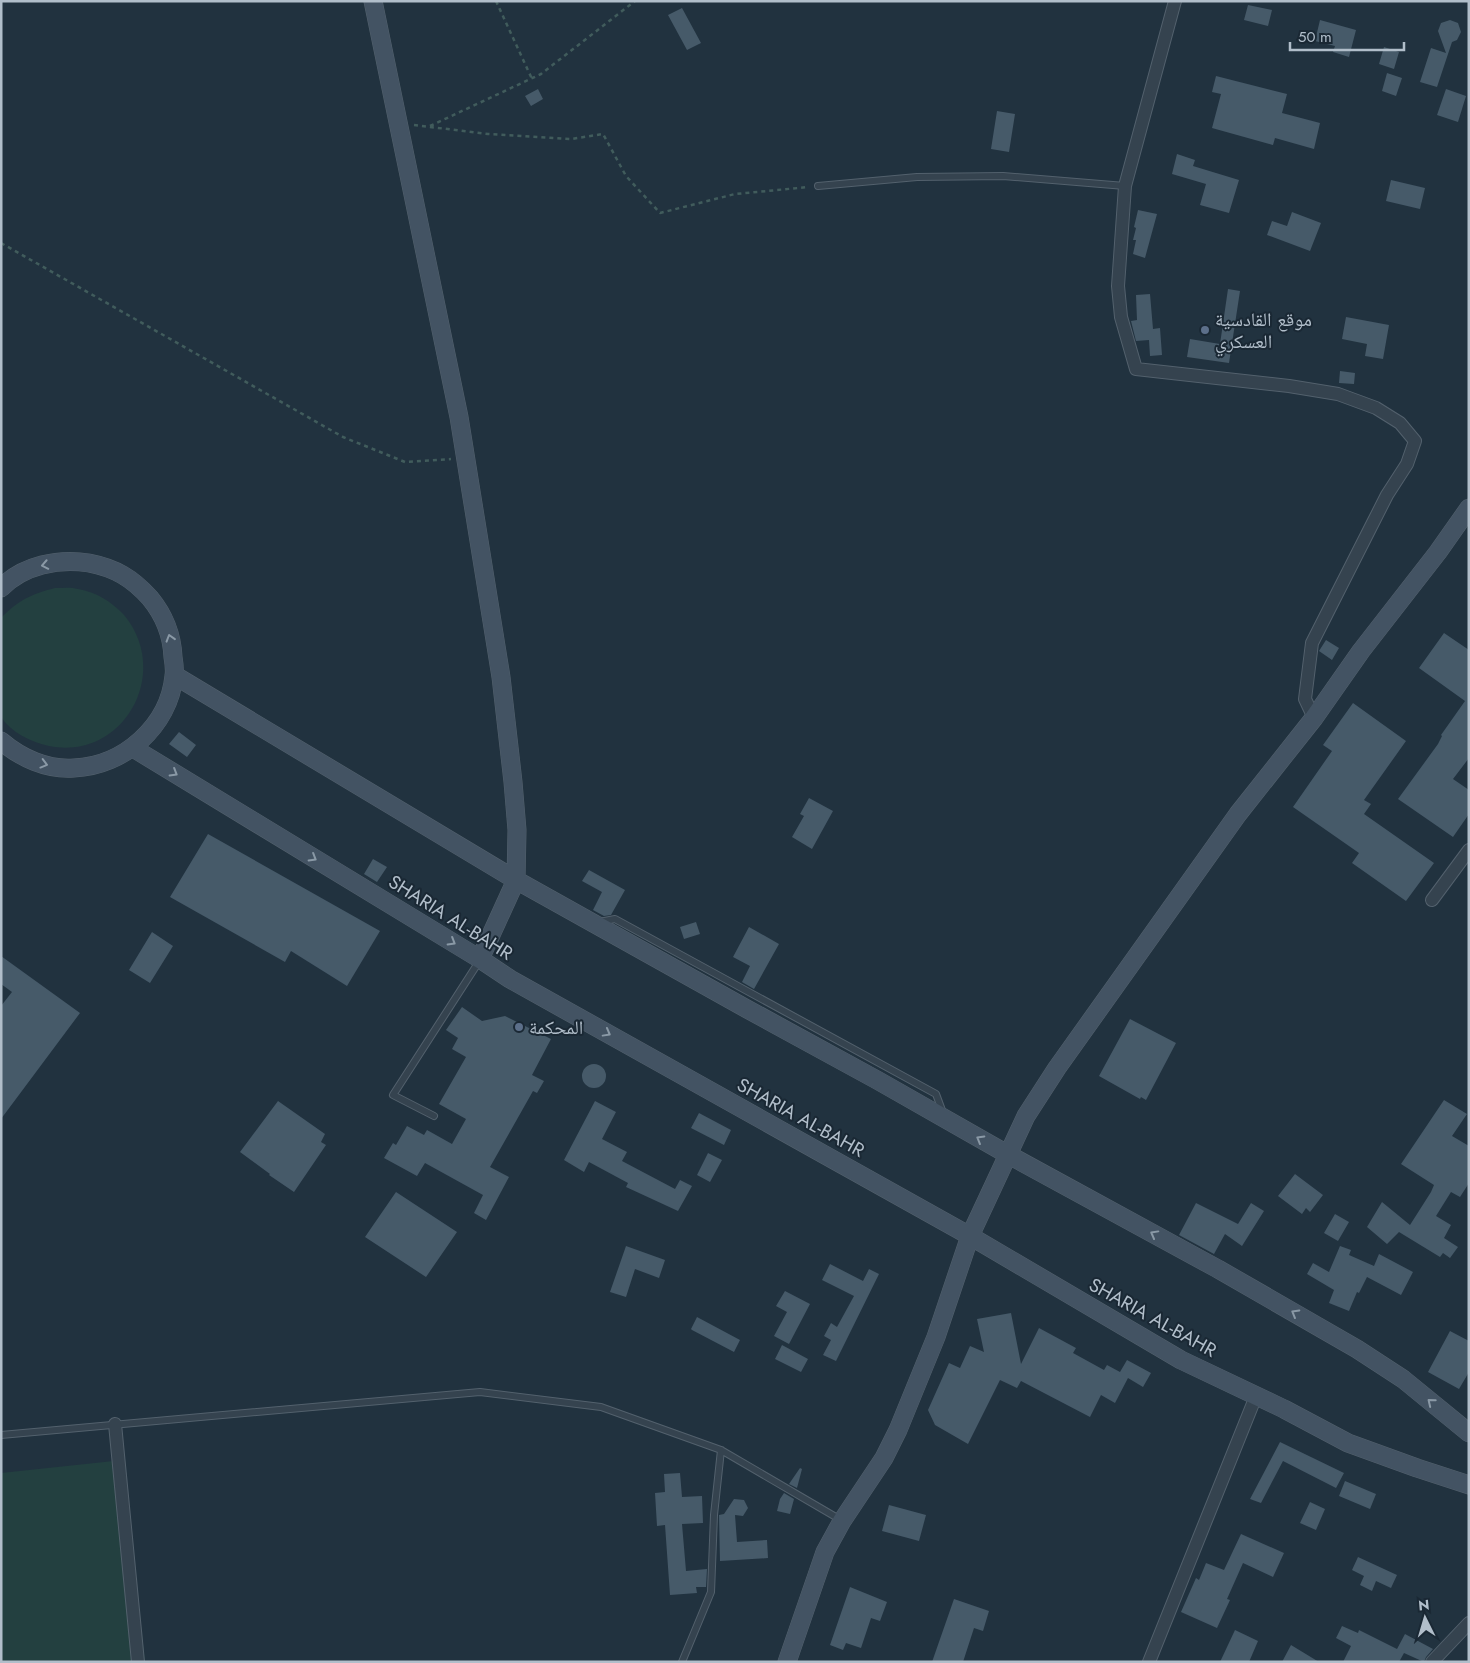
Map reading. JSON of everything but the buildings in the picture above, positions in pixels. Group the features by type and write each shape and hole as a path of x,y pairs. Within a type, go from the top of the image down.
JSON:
{"main road":[{"path":"373,1 458,417 504,706 517,830 516,880 480,959"},
{"path":"787,1662 825,1552 842,1521 884,1458 898,1430 936,1337 970,1236 1026,1116 1057,1068 1238,814 1314,718 1361,651 1438,552 1469,508"},
{"path":"1,741 14,752 43,765 74,768 105,763 133,748 153,728 168,703 174,676 172,641 160,610 137,584 127,578 107,567 73,560 39,565 4,582"},
{"path":"174,676 516,880 1007,1154 1218,1269 1357,1349 1403,1379 1469,1433"},
{"name":"SHARIA AL-BAHR","path":"133,748 510,979 970,1236 1181,1360 1348,1442 1469,1485"}],"street":[{"path":"1175,1 1125,186 1118,286 1121,317 1136,369 1289,386 1338,394 1376,408 1400,423 1415,441 1407,464 1387,495 1312,642 1305,698 1314,718"},
{"path":"1432,900 1469,850"},
{"path":"1150,1662 1256,1396"},
{"path":"115,1424 138,1662"},
{"path":"1432,1662 1469,1623"}],"lane":[{"path":"818,186 917,177 994,176 1125,186"},
{"path":"434,1116 393,1095 480,959"},
{"path":"1,1435 480,1392 601,1407 721,1450 842,1521"},
{"path":"682,1662 711,1592 714,1515 721,1450"}],"path":[{"path":"496,1 532,78"},
{"path":"429,127 541,74 635,1"},
{"path":"398,123 488,134 571,139 603,134 626,176 660,213 734,194 818,186"},
{"path":"1,243 343,437 405,462 465,458"}],"green space":[{"path":"55,588 85,590 103,598 114,606 124,615 138,638 143,662 141,685 133,708 118,726 99,740 76,747 49,746 35,742 16,732 1,717 1,618 26,598"},
{"path":"123,1460 145,1662 1,1662 1,1473"}],"place":[{"name":"موقع القادسية العسكري","path":"1205,330"},
{"name":"المحكمة","path":"519,1027"}]}
